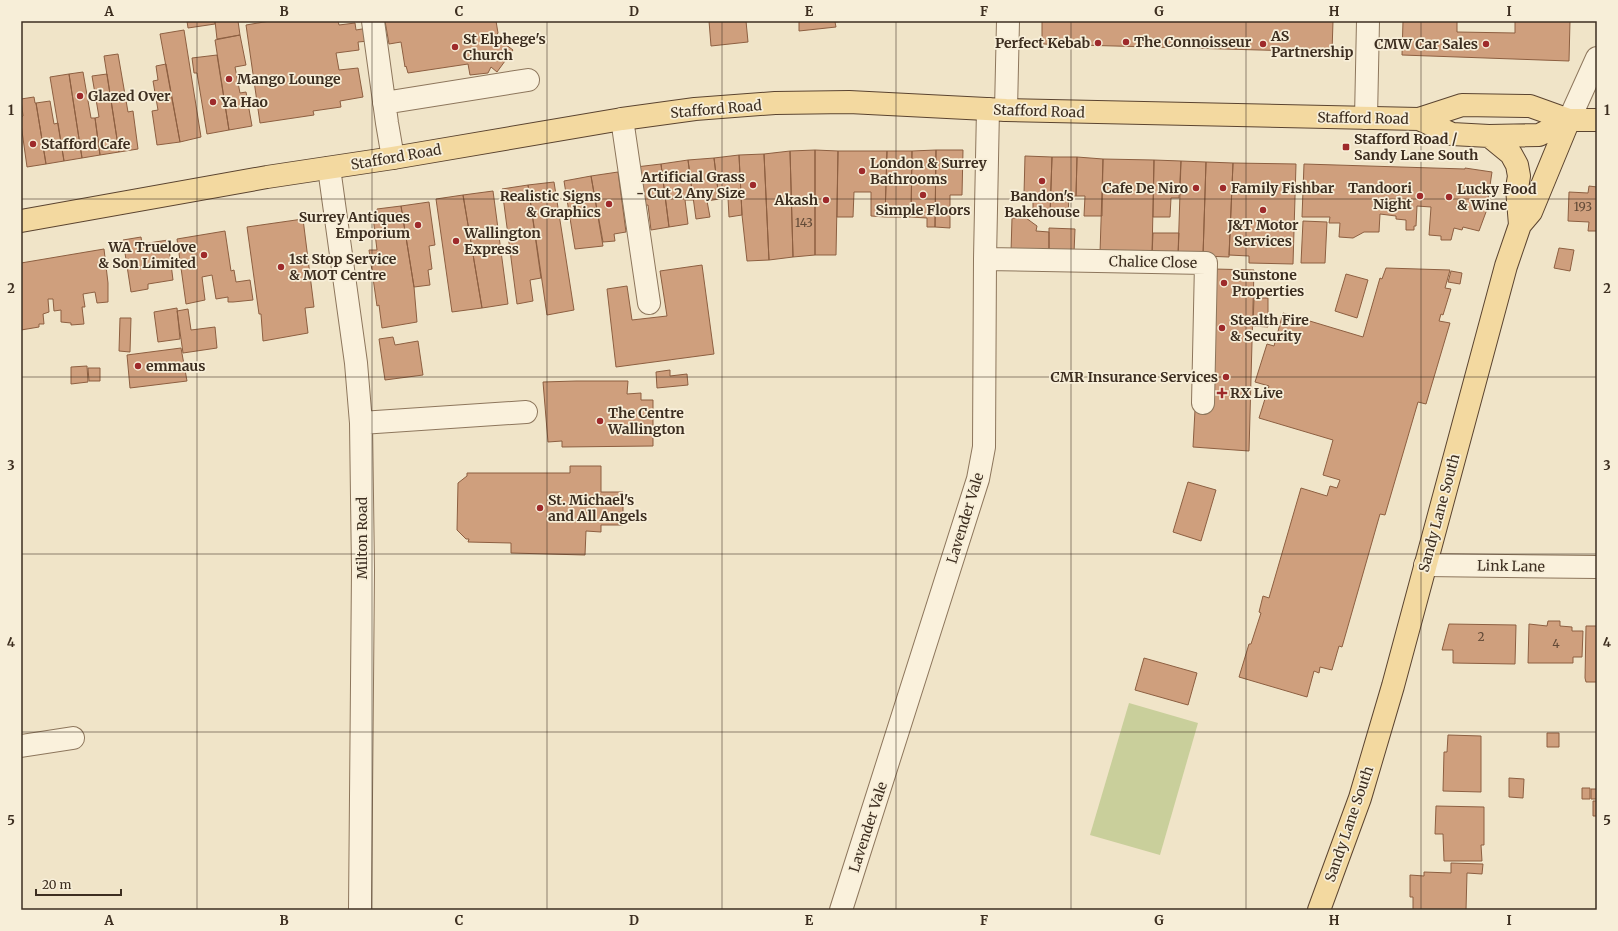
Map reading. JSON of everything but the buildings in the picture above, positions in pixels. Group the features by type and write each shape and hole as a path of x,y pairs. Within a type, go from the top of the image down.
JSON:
{"main road":[{"name":"Stafford Road","path":"21,222 267,177 393,158 622,119 695,109 775,103 849,102 997,110 1419,119 1462,106 1530,106 1569,120 1597,120"},
{"name":"Stafford Road","path":"1419,119 1452,134 1490,136 1539,135 1569,120"},
{"name":"Sandy Lane South","path":"1319,910 1360,798 1426,565 1506,266 1520,225 1531,212 1569,120"},
{"path":"1490,136 1511,154 1517,165 1519,176 1517,188 1520,225"}],"street":[{"path":"373,21 393,158"},
{"name":"Lavender Vale","path":"841,910 982,464 984,447 985,259 997,110 1008,21"},
{"path":"1366,118 1368,21"},
{"path":"1569,120 1597,58"},
{"path":"384,103 528,80"},
{"path":"622,119 649,303"},
{"name":"Milton Road","path":"328,168 356,363 361,423 363,578 360,910"},
{"name":"Chalice Close","path":"985,259 1206,263 1203,403"},
{"path":"361,423 526,412"},
{"name":"Link Lane","path":"1426,565 1597,567"},
{"path":"21,746 73,738"}],"green space":[{"path":"1129,703 1198,723 1160,855 1090,835"}],"place":[{"name":"The Connoisseur","path":"1126,42"},
{"name":"Perfect Kebab","path":"1098,43"},
{"name":"AS Partnership","path":"1263,44"},
{"name":"CMW Car Sales","path":"1486,44"},
{"name":"St Elphege's Church","path":"455,47"},
{"name":"Mango Lounge","path":"229,79"},
{"name":"Glazed Over","path":"80,96"},
{"name":"Ya Hao","path":"213,102"},
{"name":"Stafford Cafe","path":"33,144"},
{"name":"Stafford Road / Sandy Lane South","path":"1346,147"},
{"name":"London & Surrey Bathrooms","path":"862,171"},
{"name":"Bandon's Bakehouse","path":"1042,181"},
{"name":"Artificial Grass - Cut 2 Any Size","path":"753,185"},
{"name":"Cafe De Niro","path":"1196,188"},
{"name":"Family Fishbar","path":"1223,188"},
{"name":"Simple Floors","path":"923,195"},
{"name":"Tandoori Night","path":"1420,196"},
{"name":"Lucky Food & Wine","path":"1449,197"},
{"name":"Akash","path":"826,200"},
{"name":"Realistic Signs & Graphics","path":"609,204"},
{"name":"J&T Motor Services","path":"1263,210"},
{"name":"Surrey Antiques Emporium","path":"418,225"},
{"name":"Wallington Express","path":"456,241"},
{"name":"WA Truelove & Son Limited","path":"204,255"},
{"name":"1st Stop Service & MOT Centre","path":"281,267"},
{"name":"Sunstone Properties","path":"1224,283"},
{"name":"Stealth Fire & Security","path":"1222,328"},
{"name":"emmaus","path":"138,366"},
{"name":"CMR Insurance Services","path":"1226,377"},
{"name":"RX Live","path":"1222,393"},
{"name":"The Centre Wallington","path":"600,421"},
{"name":"St. Michael's and All Angels","path":"540,508"}]}
